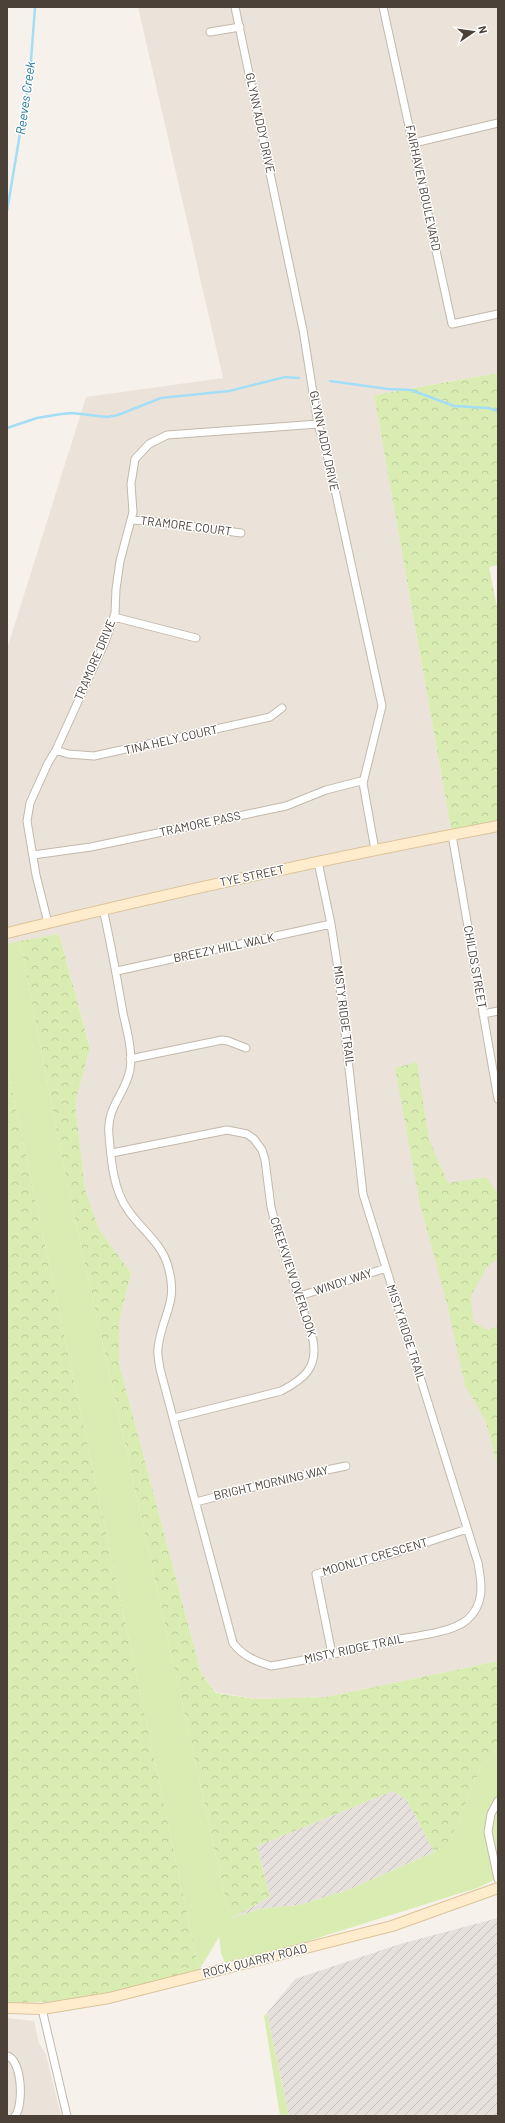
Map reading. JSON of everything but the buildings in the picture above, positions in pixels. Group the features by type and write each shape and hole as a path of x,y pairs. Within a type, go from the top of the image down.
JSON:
{"street":[{"name":"GLYNN ADDY DRIVE","path":"236,7 303,330 318,424 329,462 382,706 363,783 375,850"},
{"name":"FAIRHAVEN BOULEVARD","path":"383,7 414,142 452,324 498,314"},
{"path":"210,32 240,27"},
{"path":"414,142 498,123"},
{"name":"TRAMORE DRIVE","path":"48,923 27,821 30,803 48,763 56,750 114,617 120,561 133,512 131,484 135,459 149,444 167,435 318,424"},
{"name":"TRAMORE COURT","path":"131,520 161,522 241,533"},
{"path":"114,617 196,638"},
{"name":"TINA HELY COURT","path":"56,750 68,754 94,756 127,750 270,718 282,708"},
{"name":"TRAMORE PASS","path":"33,855 91,848 286,806 326,790 361,781 363,783"},
{"name":"TYE STREET","path":"7,933 103,909 318,862 498,826"},
{"name":"CHILDS STREET","path":"452,835 498,1099"},
{"name":"MISTY RIDGE TRAIL","path":"103,909 117,971 131,1052 130,1070 111,1108 108,1123 119,1194 138,1223 159,1246 167,1263 173,1289 170,1308 158,1349 160,1369 229,1631 233,1643 240,1651 253,1660 271,1666 332,1654 453,1627 467,1620 481,1598 482,1584 478,1563 363,1194 352,1080 331,924 318,862"},
{"name":"BREEZY HILL WALK","path":"117,971 331,924"},
{"path":"482,1014 498,1011"},
{"path":"130,1059 222,1040 246,1048"},
{"name":"CREEKVIEW OVERLOOK","path":"112,1153 227,1130 247,1134 254,1139 262,1150 265,1160 271,1207 276,1231 300,1296 315,1355 306,1374 297,1382 281,1391 174,1418"},
{"name":"WINDY WAY","path":"300,1296 386,1268"},
{"name":"BRIGHT MORNING WAY","path":"196,1502 284,1479 346,1466"},
{"name":"MOONLIT CRESCENT","path":"332,1654 316,1574 392,1554 467,1529"},
{"path":"498,1801 491,1814 488,1832 498,1879"},
{"name":"ROCK QUARRY ROAD","path":"7,2008 42,2009 110,1998 392,1926 498,1888"},
{"path":"42,2009 67,2116"},
{"path":"7,2056 10,2057 15,2063 21,2094 20,2107 15,2116"}],"shaded area":[{"path":"138,7 498,7 498,373 374,395 451,829 498,821 498,1381 477,1386 498,1470 498,1661 326,1697 255,1699 216,1692 201,1673 119,1363 119,1322 131,1273 99,1229 85,1189 75,1103 90,1047 59,934 7,944 7,649 86,397 223,378"},
{"path":"393,1791 407,1800 434,1852 348,1890 299,1905 259,1909 230,1919 270,1897 257,1846"},
{"path":"498,1918 498,2116 289,2116 267,2013 295,1979 400,1944"},
{"path":"7,2018 34,2021 39,2043 46,2055 61,2116 7,2116"}],"green space":[{"path":"498,373 498,565 489,567 498,612 498,821 451,829 374,395"},
{"path":"59,934 90,1048 75,1103 85,1189 99,1229 131,1273 119,1322 119,1363 201,1673 216,1693 255,1699 326,1697 498,1661 498,1751 495,1751 480,1769 448,1846 434,1852 407,1800 393,1791 257,1846 270,1897 230,1919 67,1182 20,941"},
{"path":"20,941 67,1182 230,1919 259,1909 299,1905 348,1890 448,1846 480,1769 495,1751 498,1751 498,1878 477,1888 251,1959 225,1963 221,1953 219,1937 199,1970 7,1066 7,944"},
{"path":"417,1062 429,1140 448,1183 486,1177 498,1193 498,1258 487,1267 471,1295 473,1322 488,1330 498,1326 498,1470 486,1422 465,1385 447,1304 420,1204 395,1068"},
{"path":"7,1066 199,1970 110,1992 64,2001 15,2003 7,2003"},
{"path":"267,2013 289,2116 280,2116 264,2016"}],"waterway":[{"name":"Reeves Creek","path":"7,211 30,74 35,7"},
{"path":"7,428 37,418 61,414 72,413 107,417 118,415 161,398 229,391 285,377 299,378"},
{"path":"330,381 388,389 411,390 454,406 488,408 498,411"}]}
